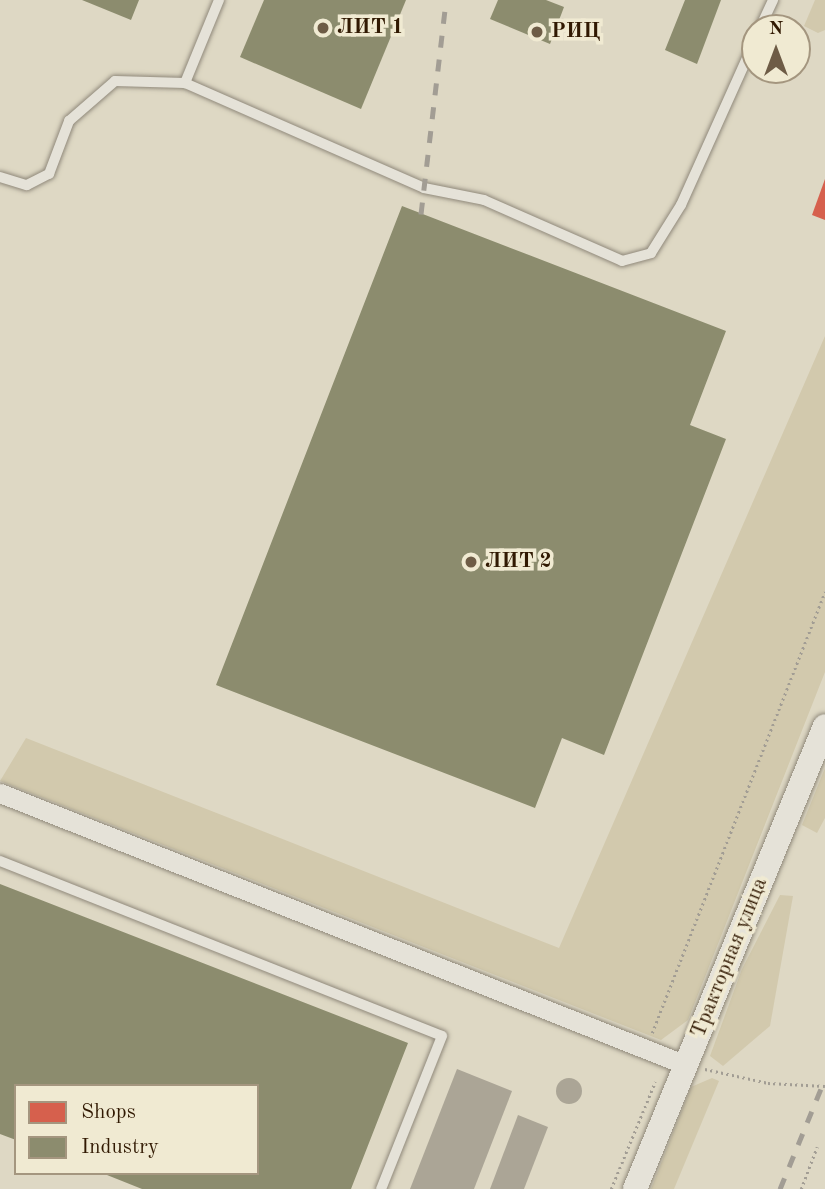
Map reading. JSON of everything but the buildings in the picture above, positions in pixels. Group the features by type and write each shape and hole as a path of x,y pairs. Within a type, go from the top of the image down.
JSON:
{"street":[{"name":"Тракторная улица","path":"635,1189 676,1061 825,726"},
{"path":"0,793 676,1061"}],"lane":[{"path":"185,83 219,0"},
{"path":"0,177 27,185 49,174 69,121 106,85 185,83 424,188 484,200 622,261 652,253 681,205 741,71"},
{"path":"0,860 442,1036 381,1189"}],"path":[{"path":"646,1049 825,592"},
{"path":"611,1189 676,1061"},
{"path":"729,1071 742,1076 825,1086"},
{"path":"801,1189 817,1147"}],"shaded area":[{"path":"815,0 825,0 825,30 818,33 811,30 809,14"},
{"path":"825,336 825,672 688,1020 661,1040 0,781 26,738 559,948"},
{"path":"825,768 825,818 817,833 802,825"},
{"path":"780,895 793,896 770,1026 723,1066 710,1056 742,969"},
{"path":"712,1078 719,1081 674,1189 651,1189 691,1087"}],"railway":[{"path":"421,214 446,0"},
{"path":"780,1189 825,1079"}],"place":[{"name":"ЛИТ 1","path":"323,28"},
{"name":"РИЦ","path":"537,32"},
{"name":"ЛИТ 2","path":"471,562"}]}
